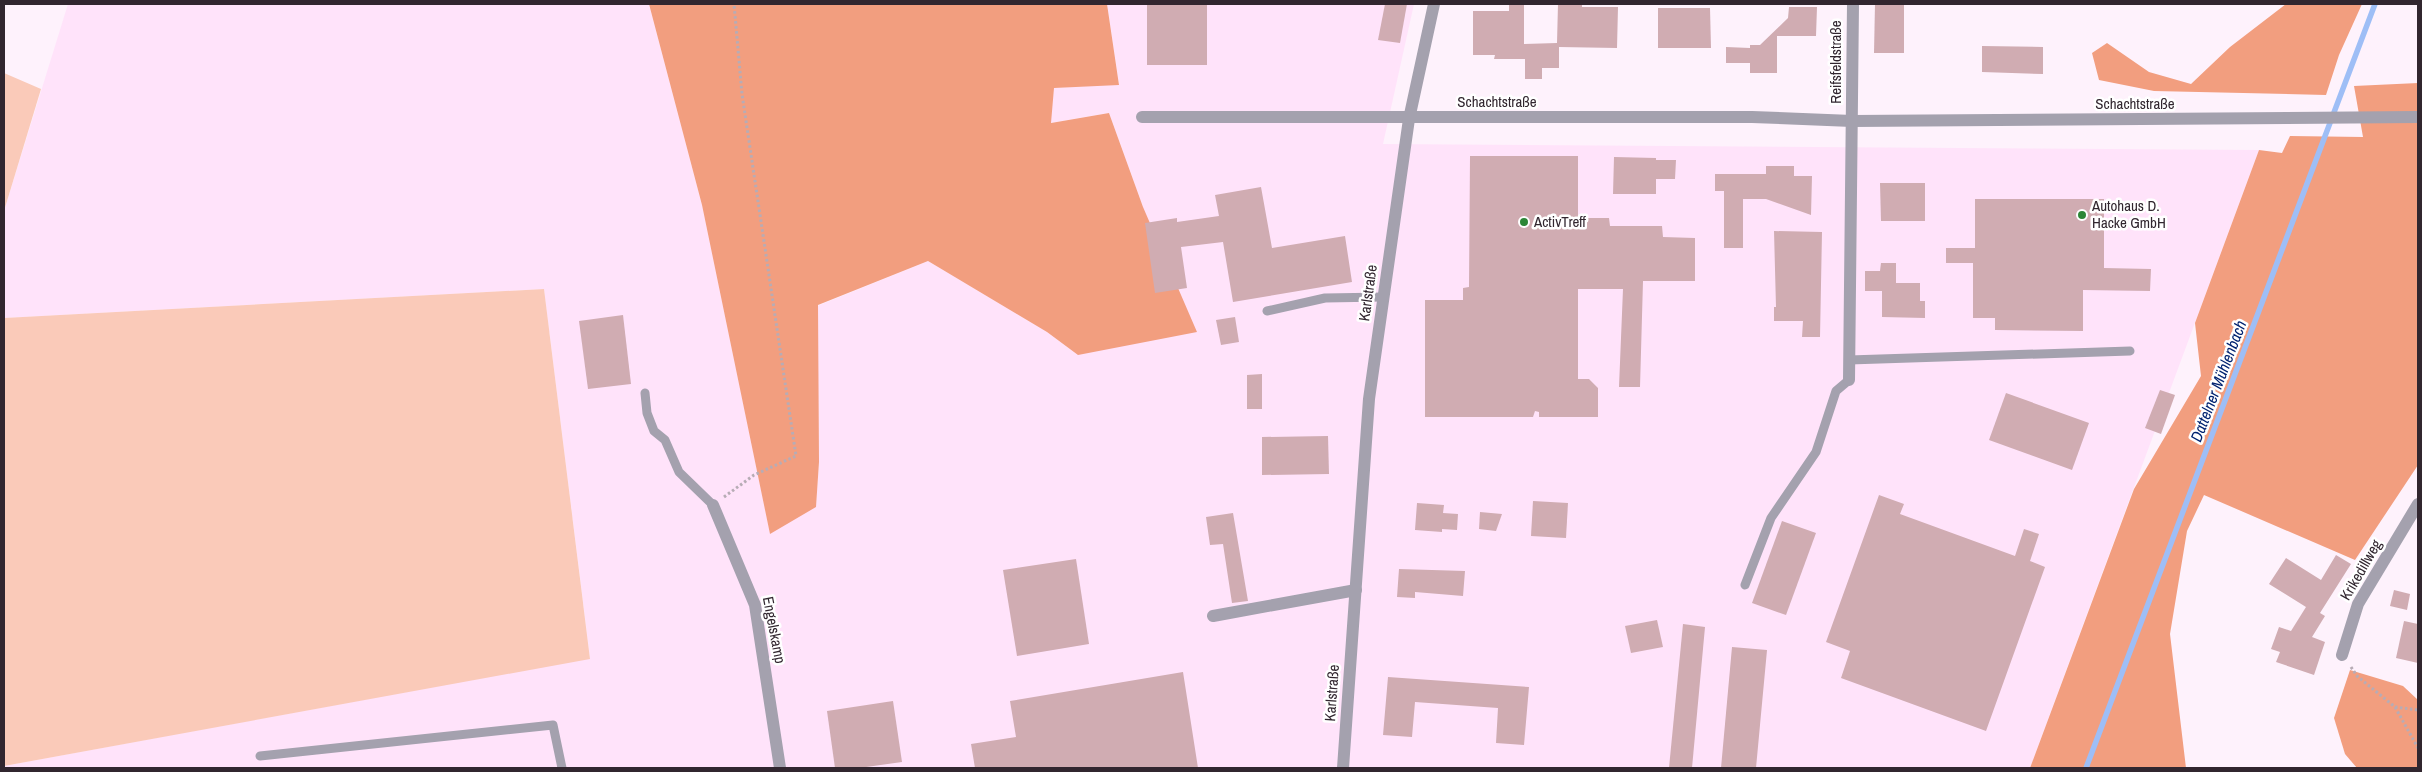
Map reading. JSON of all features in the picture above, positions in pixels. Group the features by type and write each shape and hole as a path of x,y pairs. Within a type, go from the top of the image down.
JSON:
{"street":[{"name":"Karlstraße","path":"1343,768 1369,399 1410,119 1434,4"},
{"name":"Reifsfeldstraße","path":"1852,121 1853,4"},
{"name":"Schachtstraße","path":"1142,117 1410,119 1752,117 1852,121 2418,118"},
{"path":"1849,380 1852,121"},
{"name":"Engelskamp","path":"713,504 755,605 780,768"},
{"name":"Krikedillweg","path":"2342,654 2358,604 2418,504"},
{"path":"1213,616 1356,590"}],"lane":[{"path":"1267,311 1325,298 1384,297"},
{"path":"1849,360 2130,351"},
{"path":"1745,585 1771,518 1816,452 1836,391 1849,380"},
{"path":"645,393 647,413 654,431 665,440 679,472 713,504"},
{"path":"260,756 553,725 562,768"}],"path":[{"path":"713,504 754,475 796,456 742,94 734,4"},
{"path":"2342,654 2357,676 2395,708 2418,748"},
{"path":"2395,708 2418,710"}],"shaded area":[{"path":"68,4 649,4 702,205 770,533 816,506 819,462 817,306 928,261 1047,332 1078,355 1143,207 1109,113 1050,123 1054,88 1119,84 1107,4 1414,4 1383,144 2259,150 2030,768 4,768 4,766 590,658 544,289 4,318 4,211"},
{"path":"649,4 1107,4 1119,85 1054,88 1051,123 1109,113 1143,207 1197,332 1078,355 1047,332 928,261 818,305 819,462 816,507 770,534 702,205"},
{"path":"2286,4 2362,4 2339,55 2326,95 2154,91 2099,80 2092,53 2107,43 2149,72 2191,84 2230,47"},
{"path":"4,73 41,89 4,211"},
{"path":"2418,83 2418,465 2355,560 2204,495 2187,531 2170,634 2186,768 2030,768 2134,489 2201,376 2195,323 2259,150 2282,153 2290,136 2363,137 2354,86"},
{"path":"544,289 590,659 4,766 4,318"},
{"path":"2350,670 2403,686 2418,700 2418,768 2357,768 2345,754 2334,718"}],"building":[{"path":"1147,4 1207,4 1207,65 1147,65"},
{"path":"1385,4 1407,4 1400,43 1378,40"},
{"path":"1509,4 1524,4 1524,44 1557,43 1558,4 1582,4 1582,7 1618,7 1617,48 1559,47 1559,68 1542,68 1542,79 1525,79 1525,59 1494,59 1495,55 1473,55 1473,11 1509,11"},
{"path":"1875,4 1904,4 1904,53 1874,53"},
{"path":"1789,7 1817,7 1816,36 1777,36 1777,73 1750,73 1750,63 1726,63 1726,47 1750,48 1750,45 1760,45 1788,18"},
{"path":"1658,8 1710,8 1711,48 1658,48"},
{"path":"1982,46 2043,47 2043,74 1982,72"},
{"name":"ActivTreff","path":"1470,156 1578,156 1578,218 1609,218 1610,226 1662,226 1663,237 1695,238 1695,281 1643,281 1640,387 1619,387 1623,289 1578,289 1578,379 1589,379 1598,388 1598,417 1539,417 1539,412 1535,411 1533,417 1425,417 1425,300 1463,300 1463,288 1469,287"},
{"path":"1614,157 1676,160 1675,179 1656,179 1656,194 1613,194"},
{"path":"1766,166 1794,166 1794,176 1812,176 1811,215 1766,199 1743,199 1743,248 1724,248 1724,191 1715,191 1715,174 1766,174"},
{"path":"1880,183 1925,183 1925,221 1881,221"},
{"path":"1261,187 1272,248 1345,236 1352,282 1233,302 1223,242 1181,247 1187,288 1155,293 1145,223 1177,218 1177,222 1219,216 1215,195"},
{"path":"1975,199 2104,199 2104,268 2151,269 2150,291 2083,290 2083,331 1995,330 1995,318 1973,318 1973,263 1946,263 1946,248 1975,248"},
{"path":"1774,231 1822,232 1820,337 1802,337 1803,321 1774,321 1774,307 1776,307"},
{"path":"1881,263 1896,263 1896,283 1920,283 1920,301 1925,301 1925,318 1882,317 1882,291 1865,291 1865,271 1880,271"},
{"path":"623,315 631,384 588,389 579,321"},
{"path":"1235,317 1239,342 1221,345 1216,320"},
{"path":"1262,374 1262,409 1247,409 1247,375"},
{"path":"2160,390 2175,395 2161,434 2145,428"},
{"path":"2006,393 2089,423 2072,470 1989,440"},
{"path":"1328,436 1329,474 1262,475 1262,437"},
{"path":"1879,495 1904,504 1900,514 2015,556 2024,529 2039,534 2030,561 2045,567 1986,731 1841,678 1850,651 1826,642"},
{"path":"1533,501 1568,503 1566,538 1531,536"},
{"path":"1417,503 1444,505 1443,513 1458,514 1457,530 1442,529 1442,532 1415,530"},
{"path":"1480,512 1502,514 1496,531 1479,529"},
{"path":"1233,513 1248,601 1232,603 1223,544 1210,545 1206,517"},
{"path":"1782,521 1816,533 1786,615 1752,603"},
{"path":"2336,555 2351,564 2320,613 2325,616 2312,637 2325,642 2314,675 2276,662 2280,652 2271,649 2279,627 2291,631 2306,607 2269,584 2286,558 2321,580"},
{"path":"1076,559 1089,644 1017,656 1003,570"},
{"path":"1399,569 1465,571 1463,596 1415,592 1415,598 1397,597"},
{"path":"2394,590 2410,594 2407,610 2390,606"},
{"path":"1657,620 1663,647 1631,653 1625,626"},
{"path":"2404,621 2418,624 2418,663 2396,658"},
{"path":"1683,624 1705,627 1692,768 1669,768"},
{"path":"1732,647 1767,650 1756,768 1721,768"},
{"path":"1183,672 1198,768 975,768 971,744 1016,737 1010,701"},
{"path":"1388,677 1529,687 1524,745 1496,743 1498,708 1415,702 1412,737 1383,735"},
{"path":"893,701 902,762 859,768 835,768 827,711"}],"waterway":[{"name":"Dattelner Mühlenbach","path":"2086,768 2375,4"}],"place":[{"name":"Autohaus D. Hacke GmbH","path":"2082,215"},
{"name":"ActivTreff","path":"1524,222"}]}
